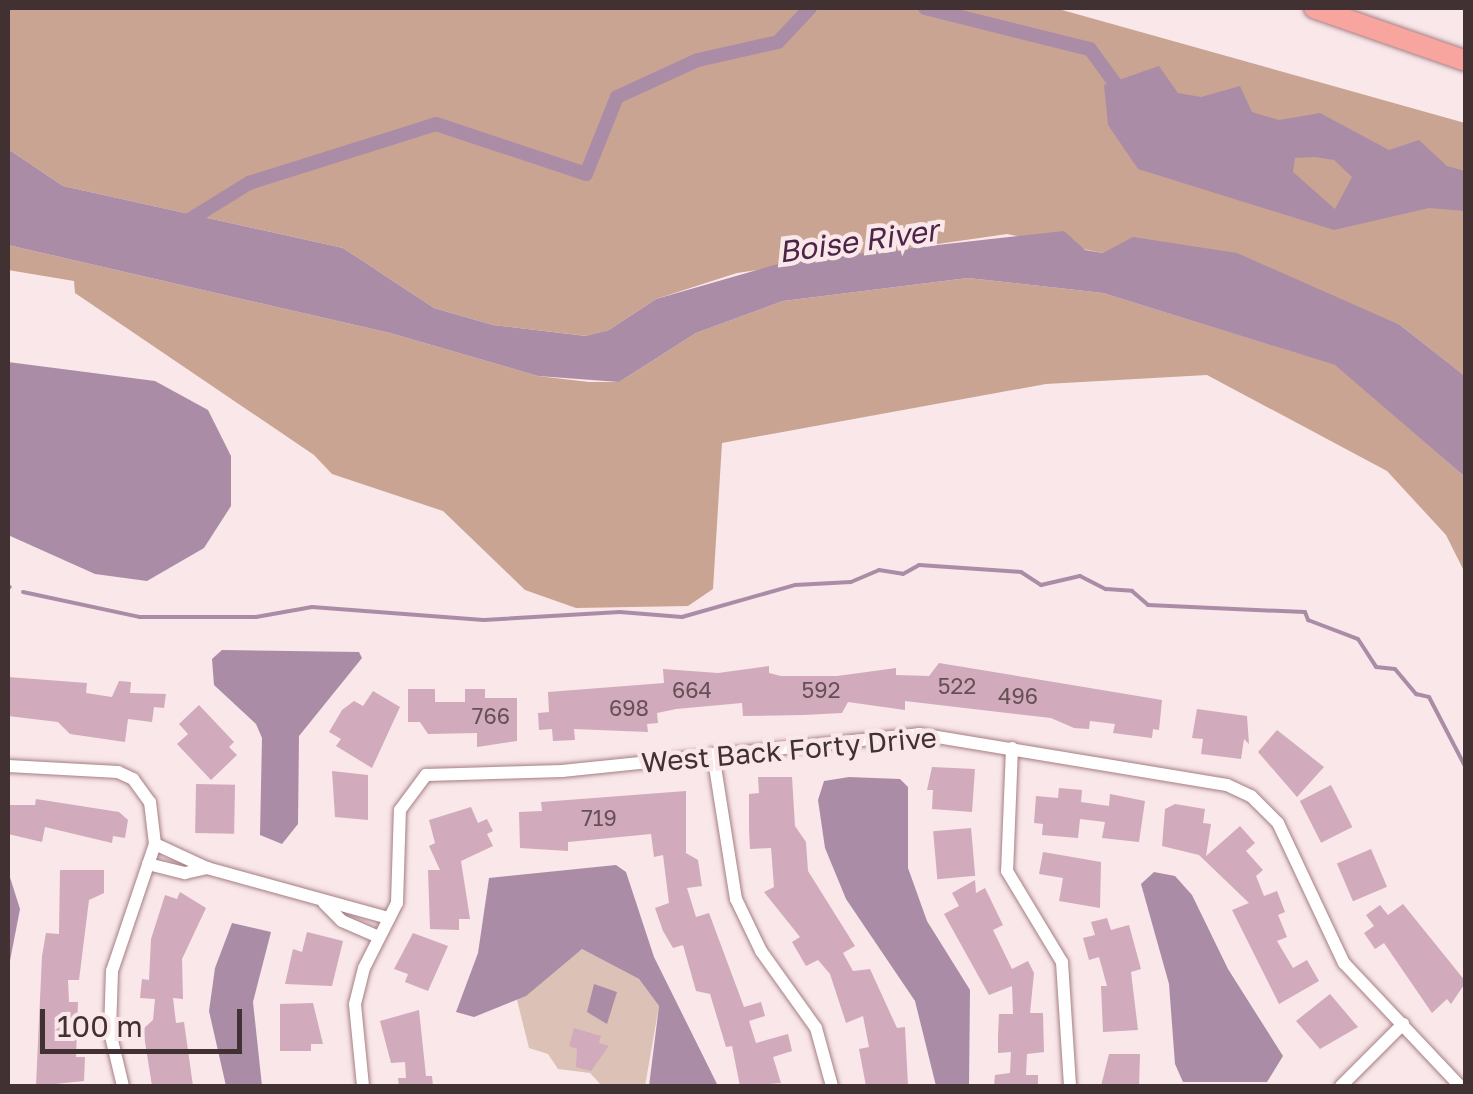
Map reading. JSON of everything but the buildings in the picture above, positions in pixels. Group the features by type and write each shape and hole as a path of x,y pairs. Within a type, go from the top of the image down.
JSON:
{"main road":[{"path":"1314,8 1466,61"}],"street":[{"name":"West Back Forty Drive","path":"390,918 397,903 400,810 417,781 440,773 546,772 918,734 1227,786 1270,813 1332,946 1404,1024"},
{"path":"1012,748 1004,854 1007,871 1062,962 1070,1086"},
{"path":"712,754 736,900 761,951 816,1028 832,1086"},
{"path":"8,766 99,768 134,779 150,802 155,844 112,970 110,1032 123,1086"},
{"path":"155,844 207,868 324,903 348,902 390,918 379,937 355,1004 362,1086"},
{"path":"148,864 185,873 207,868"},
{"path":"324,903 342,921 379,937"},
{"path":"1341,1086 1404,1024 1460,1086"}],"shaded area":[{"path":"8,8 1055,8 1465,123 1465,376 1400,325 1119,250 1103,253 1007,234 737,273 656,299 609,330 587,336 493,325 434,308 343,248 63,186 8,149"},
{"path":"1159,66 1178,93 1201,97 1240,86 1252,112 1279,120 1320,113 1389,150 1419,140 1447,166 1465,171 1465,211 1429,208 1334,230 1138,169 1108,125 1104,85","holes":["1295,158 1334,160 1352,177 1335,209 1293,172"]},
{"path":"8,149 63,186 343,248 434,308 493,325 586,336 609,330 656,299 785,262 1064,231 1085,250 1103,253 1133,237 1237,253 1400,325 1465,376 1465,477 1335,365 1103,293 968,278 783,301 696,333 619,382 538,376 390,333 8,245"},
{"path":"8,245 390,333 538,376 589,382 619,382 696,333 783,301 968,278 1103,293 1336,365 1465,477 1465,573 1446,535 1387,471 1207,375 1046,384 722,443 713,589 688,606 576,608 525,590 443,511 332,474 314,455 75,293 74,281 8,270"},
{"path":"8,362 155,381 208,410 231,456 231,506 204,548 147,581 95,574 8,535"},
{"path":"222,650 359,652 362,658 299,736 298,824 282,844 260,835 262,738 256,724 214,685 212,659"},
{"path":"849,777 900,779 908,787 908,868 927,921 970,990 969,1086 936,1086 915,1001 846,899 825,848 818,800 824,781"},
{"path":"616,865 626,872 654,957 718,1086 649,1086 659,1006 639,979 582,949 526,996 474,1017 456,1012 478,953 489,878"},
{"path":"8,871 20,909 8,971"},
{"path":"1154,872 1175,876 1192,895 1228,969 1283,1056 1267,1082 1183,1082 1175,1064 1169,984 1141,884"},
{"path":"232,923 271,932 253,1002 262,1086 226,1086 209,1011 215,968"},
{"path":"582,949 639,979 659,1006 645,1086 602,1086 590,1073 558,1069 548,1054 529,1048 517,1000"},
{"path":"594,984 617,992 607,1024 587,1012"}],"waterway":[{"path":"178,227 249,183 436,124 586,174 617,97 698,60 778,42 810,8"},
{"path":"925,8 1090,49 1119,89"},
{"path":"23,592 140,617 256,617 312,607 484,620 620,612 682,617 795,585 851,582 879,570 903,574 919,565 1021,572 1041,585 1080,576 1106,589 1132,591 1148,605 1305,612 1308,620 1358,639 1376,667 1395,669 1416,694 1429,697 1466,768"}],"water label":[{"name":"Boise River","path":"858,241"}]}
